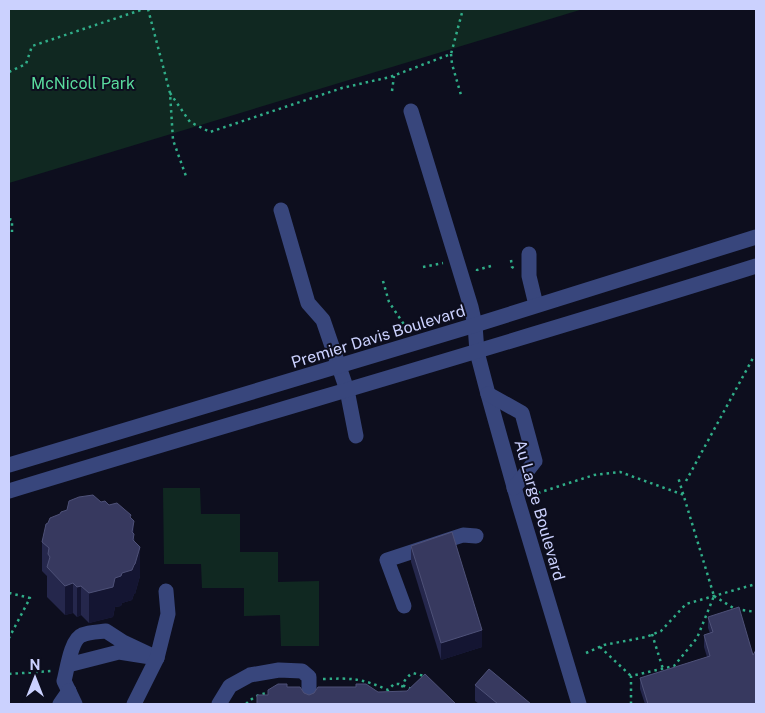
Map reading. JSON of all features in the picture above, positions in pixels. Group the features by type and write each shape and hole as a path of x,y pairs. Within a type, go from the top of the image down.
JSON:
{"street":[{"name":"Au Large Boulevard","path":"410,111 475,325 477,352 488,394 514,488 579,704"},
{"path":"281,210 308,304 322,320 347,390 356,436"},
{"name":"Premier Davis Boulevard","path":"9,465 475,325 756,237"},
{"path":"529,254 529,276 536,305"},
{"path":"9,491 477,352 756,266"},
{"path":"488,394 522,412 535,460 514,488"},
{"path":"404,606 387,560 463,535 476,536"},
{"path":"134,704 157,658 168,614 166,591"},
{"path":"60,704 72,698 64,681 75,640 81,635 106,631 123,642 157,658"},
{"path":"67,667 119,652 157,658"},
{"path":"218,704 230,686 250,675 279,670 302,671 309,677 309,702"}],"path":[{"path":"9,72 26,64 32,46 144,9"},
{"path":"148,9 170,93 174,140 187,179"},
{"path":"461,95 451,54 463,9"},
{"path":"170,93 190,122 210,132 342,88 394,76 451,54"},
{"path":"392,91 394,76"},
{"path":"9,219 12,220 12,232"},
{"path":"422,267 444,263"},
{"path":"478,276 477,270 491,266"},
{"path":"384,281 389,302 407,329 416,326"},
{"path":"686,481 753,358"},
{"path":"538,493 594,474 620,472 684,495"},
{"path":"631,676 674,666 697,638 714,596 678,477"},
{"path":"586,653 600,647 646,637 661,630 686,604 756,584"},
{"path":"9,593 30,598 9,638"},
{"path":"714,596 735,609 756,612"},
{"path":"652,634 663,669"},
{"path":"600,647 631,676 631,704"},
{"path":"9,674 67,667"},
{"path":"404,699 401,695 402,685 407,677 413,674 425,676"},
{"path":"309,680 348,678 366,680 388,690 391,695"},
{"path":"388,690 394,684 416,691"},
{"path":"246,704 262,694 270,694"},
{"path":"396,696 401,695"}],"green space":[{"name":"McNicoll Park","path":"9,9 583,9 9,183"},
{"path":"163,488 200,488 201,514 240,514 240,552 278,552 278,582 319,581 319,646 281,646 280,615 244,616 244,588 202,588 201,564 164,564"}],"building":[{"path":"93,495 101,502 105,501 109,505 117,503 131,515 130,517 134,521 133,540 140,547 132,570 122,573 121,576 115,578 113,587 89,593 81,586 77,587 73,583 65,586 47,567 50,557 48,554 49,548 42,542 46,524 50,518 67,510 69,501"},
{"path":"452,532 482,630 441,643 411,546"},
{"path":"739,607 753,655 756,650 756,704 648,704 640,678 710,656 704,635 713,632 708,617"},
{"path":"489,669 531,704 498,704 475,685"},
{"path":"425,674 456,704 257,704 257,695 268,695 268,690 278,684 287,684 287,687 300,687 304,693 309,695 314,693 318,687 356,687 356,684 366,684 378,692 407,691"}]}
